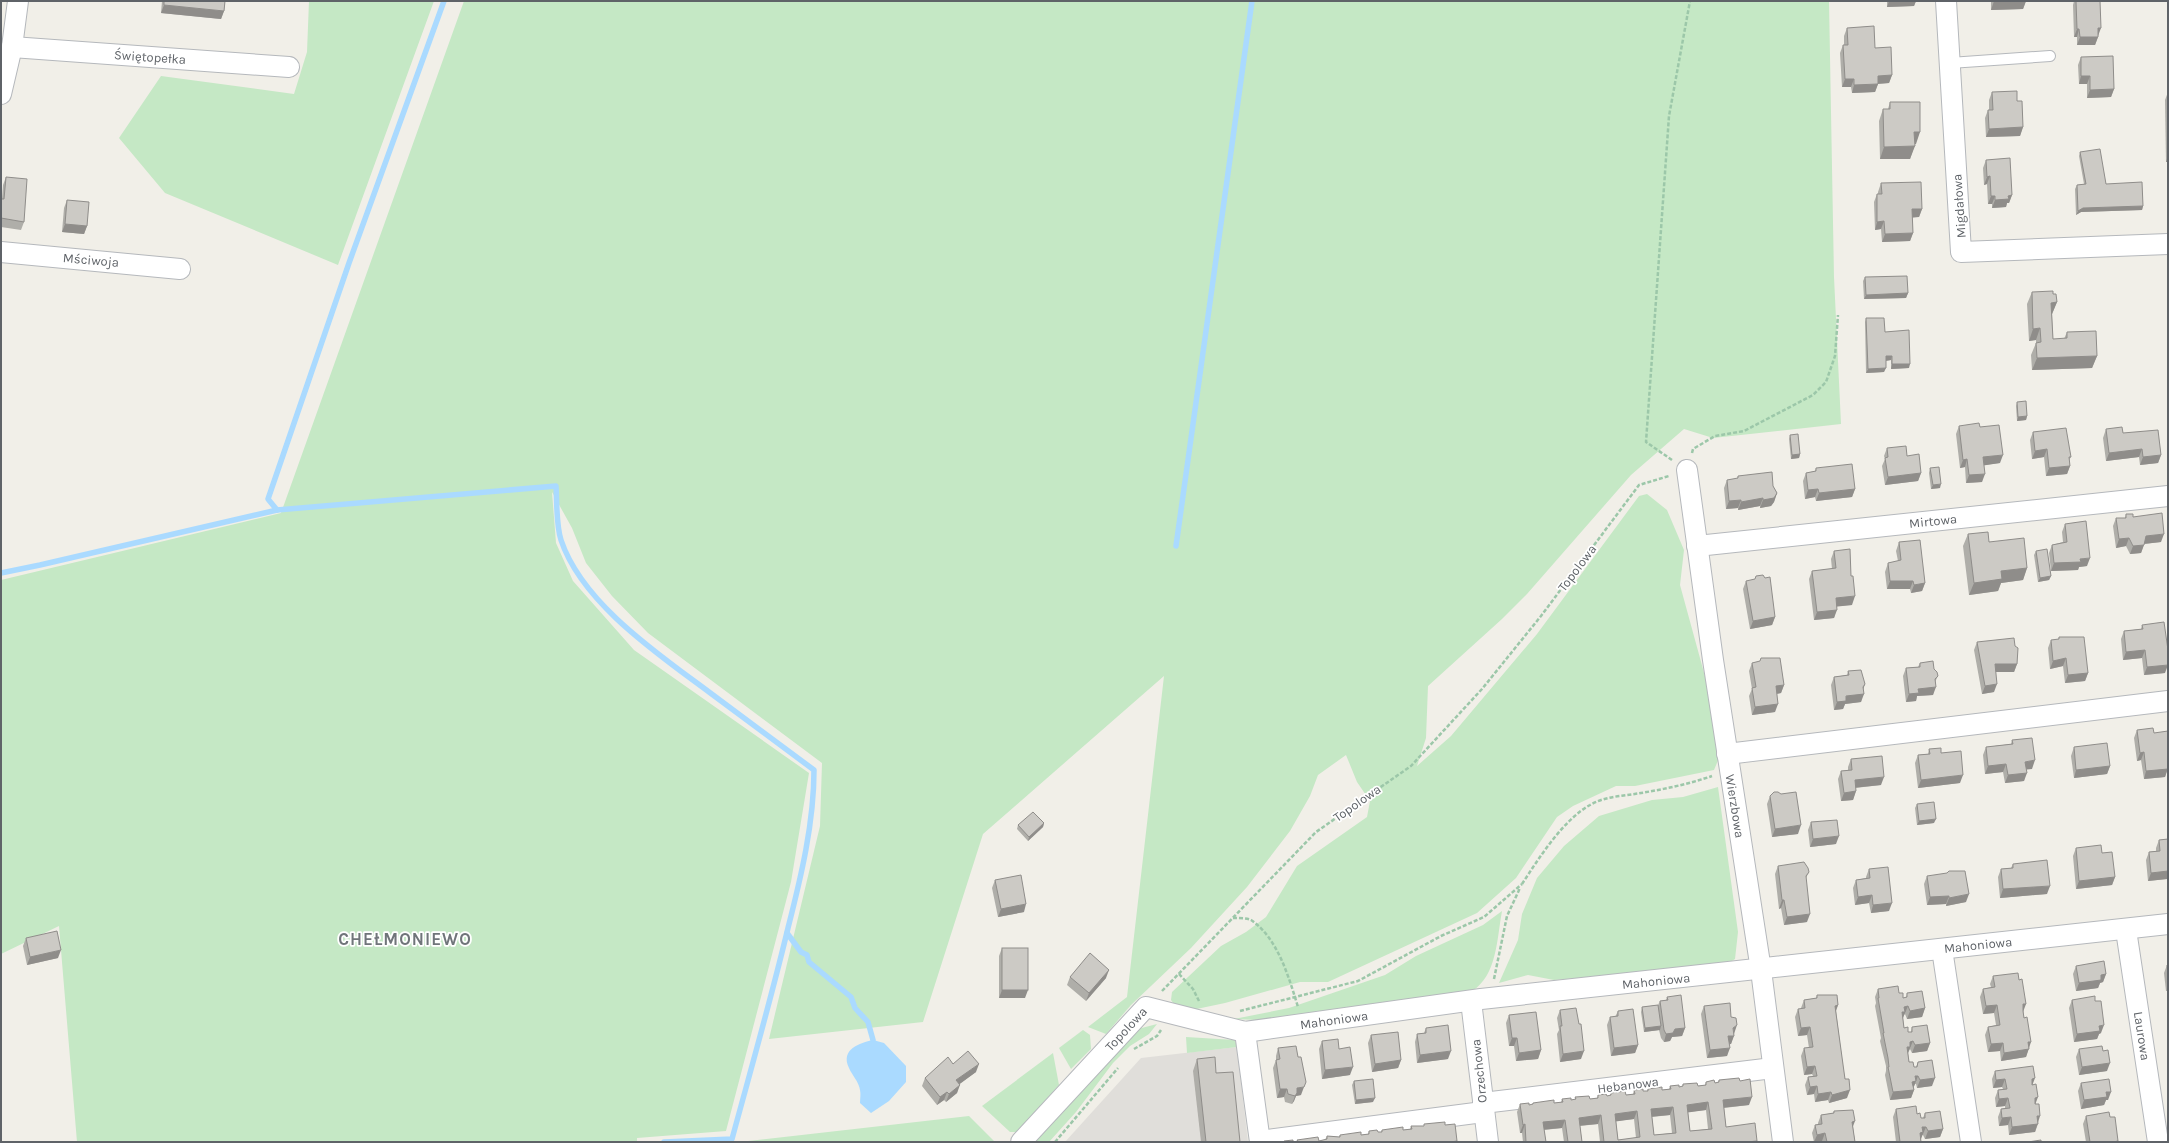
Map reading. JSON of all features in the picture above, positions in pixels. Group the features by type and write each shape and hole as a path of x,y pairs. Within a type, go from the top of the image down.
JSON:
{"street":[{"path":"1,94 12,47 18,1"},
{"name":"Migdałowa","path":"1946,1 1961,252 2168,244"},
{"name":"Świętopełka","path":"12,47 289,67"},
{"name":"Mściwoja","path":"1,252 180,269"},
{"name":"Wierzbowa","path":"1687,470 1728,763 1761,970 1783,1142"},
{"name":"Mirtowa","path":"1698,546 2168,496"},
{"path":"1728,763 2168,701"},
{"name":"Mahoniowa","path":"1146,1007 1245,1032 1476,1000 2126,930 2168,924"},
{"name":"Laurowa","path":"2126,930 2158,1142"},
{"path":"1942,949 1971,1142"},
{"name":"Orzechowa","path":"1476,1000 1483,1108 1488,1142"},
{"name":"Topolowa","path":"1021,1142 1146,1007"},
{"path":"1245,1032 1260,1142"},
{"name":"Hebanowa","path":"1260,1142 1483,1108 1773,1068"}],"lane":[{"path":"1950,63 2050,56"}],"path":[{"path":"1690,1 1669,116 1646,442 1687,470 1693,449 1715,436 1744,431 1813,395 1826,382 1835,356 1838,315"},
{"name":"Topolowa","path":"1146,1007 1316,832 1411,766 1443,733 1541,616 1639,485 1687,470"},
{"path":"1476,1000 1491,986 1497,970 1507,916 1522,884 1542,854 1564,827 1590,805 1617,795 1640,793 1694,783 1728,763"},
{"path":"1239,1011 1358,981 1441,936 1484,917 1522,884"},
{"path":"1233,918 1250,919 1265,933 1283,964 1303,1024"},
{"path":"1179,974 1193,989 1199,999 1204,1021"},
{"path":"1132,1051 1157,1036 1172,1014"},
{"path":"1055,1142 1122,1063"}],"shaded area":[{"path":"1237,1047 1248,1142 1065,1142 1141,1058"}],"green space":[{"path":"309,1 434,1 338,265 165,193 119,138 161,76 294,94 307,52"},
{"path":"464,1 1829,1 1834,277 1841,424 1713,438 1684,429 1631,475 1527,594 1502,619 1428,686 1426,738 1417,766 1451,736 1537,634 1639,496 1647,494 1667,510 1684,550 1680,585 1709,691 1719,758 1714,770 1635,786 1616,786 1573,806 1557,817 1516,878 1477,913 1328,982 1300,982 1225,1003 1187,1011 1176,1007 1171,1000 1172,992 1221,946 1246,932 1266,917 1297,866 1367,817 1370,801 1357,782 1346,755 1318,775 1310,796 1290,831 1247,887 1191,948 1131,1005 1106,1034 1088,1027 1127,997 1164,676 983,834 923,1022 769,1039 820,826 822,763 648,633 612,596 586,563 572,528 552,492 556,543 573,581 634,650 809,773 791,882 726,1131 637,1138 637,1142 77,1142 59,926 1,954 1,580 281,513"},
{"path":"1718,787 1738,932 1735,959 1724,966 1554,980 1528,975 1499,983 1518,940 1522,914 1537,878 1564,846 1599,816 1652,800 1683,797"},
{"path":"1502,911 1497,944 1491,966 1487,976 1472,991 1258,1020 1234,1019 1289,1008 1385,975 1416,956 1483,925"},
{"path":"1157,1024 1149,1034 1130,1046 1113,1063 1076,1112 1049,1142 1033,1142 1134,1030"},
{"path":"1083,1030 1090,1035 1091,1049 1071,1069 1059,1048"},
{"path":"1186,1037 1235,1040 1237,1047 1187,1053"},
{"path":"1053,1053 1059,1085 1017,1132 1010,1132 982,1106"},
{"path":"969,1116 995,1142 739,1142"}],"water":[{"path":"873,1040 884,1043 906,1066 906,1082 889,1101 871,1113 860,1103 859,1087 849,1068 847,1056 849,1052 857,1045"}],"building":[{"path":"164,1 225,1 224,11 164,5"},
{"path":"2076,1 2100,1 2101,28 2098,28 2098,37 2080,37 2079,29 2077,29"},
{"path":"1874,26 1875,48 1891,47 1892,75 1878,76 1878,84 1854,85 1854,79 1845,79 1843,45 1848,45 1847,28"},
{"path":"2113,56 2114,89 2090,90 2090,76 2081,76 2081,57"},
{"path":"2017,91 2017,101 2022,101 2023,127 1989,129 1988,110 1993,110 1992,92"},
{"path":"1890,102 1920,102 1920,132 1914,132 1915,146 1884,147 1883,109 1890,109"},
{"path":"2100,149 2106,184 2142,182 2143,206 2083,208 2078,211 2077,185 2086,184 2080,152"},
{"path":"2010,158 2012,195 2008,196 2009,199 1995,200 1995,196 1991,196 1990,176 1987,177 1986,160"},
{"path":"6,177 27,179 24,222 1,218 1,199 4,199"},
{"path":"1921,182 1922,209 1912,209 1913,233 1885,234 1884,221 1877,222 1877,194 1882,194 1881,183"},
{"path":"67,200 89,202 87,226 65,224"},
{"path":"1907,276 1908,293 1866,295 1865,277"},
{"path":"2053,291 2053,294 2056,294 2057,302 2051,303 2053,339 2067,338 2067,332 2096,331 2097,356 2037,358 2036,343 2041,342 2040,328 2033,329 2032,292"},
{"path":"1866,318 1884,318 1885,332 1909,330 1910,364 1892,364 1892,356 1886,356 1886,368 1868,369"},
{"path":"2026,401 2027,416 2018,417 2017,402"},
{"path":"1979,423 1980,427 1999,425 2003,455 1983,457 1985,474 1969,475 1967,459 1963,460 1959,426"},
{"path":"2122,427 2123,433 2158,430 2161,455 2143,457 2142,449 2109,453 2106,429"},
{"path":"2066,428 2071,457 2069,457 2070,466 2049,468 2047,449 2035,451 2033,432"},
{"path":"1798,434 1800,454 1792,455 1790,435"},
{"path":"1906,446 1907,456 1919,454 1921,473 1888,477 1885,458 1888,457 1887,448"},
{"path":"1852,464 1855,489 1819,493 1818,489 1808,490 1806,473 1816,471 1816,468"},
{"path":"1939,467 1941,484 1933,485 1930,468"},
{"path":"1772,472 1773,486 1777,493 1774,498 1763,500 1763,498 1741,502 1741,500 1729,501 1727,480 1738,478 1738,476"},
{"path":"2162,513 2164,534 2146,536 2144,545 2133,546 2129,538 2119,539 2116,518 2126,518 2126,514 2133,514 2133,517"},
{"path":"2086,521 2090,558 2080,559 2081,562 2054,563 2052,545 2067,542 2065,524"},
{"path":"1988,532 1989,542 2024,538 2027,568 2001,571 2002,579 1974,583 1968,534"},
{"path":"1920,540 1925,583 1914,585 1913,581 1890,581 1888,563 1901,560 1899,542"},
{"path":"1850,549 1851,576 1853,576 1855,596 1836,598 1837,610 1817,612 1812,571 1836,568 1834,551"},
{"path":"2047,549 2051,576 2040,578 2036,551"},
{"path":"1763,575 1765,578 1770,577 1775,617 1753,621 1746,581 1755,579 1756,576"},
{"path":"2164,622 2168,650 2168,665 2147,667 2145,650 2126,652 2124,631 2143,629 2142,625"},
{"path":"2059,637 2084,637 2088,673 2068,675 2066,658 2053,661 2051,640 2059,639"},
{"path":"2014,638 2015,646 2018,648 2017,664 1995,664 1997,684 1985,686 1977,642"},
{"path":"1761,658 1780,658 1784,685 1776,686 1778,704 1755,707 1752,688 1756,687 1752,663 1760,661"},
{"path":"1933,661 1934,669 1938,676 1935,679 1936,687 1918,689 1919,693 1909,694 1906,668 1920,667 1920,663"},
{"path":"1861,670 1865,684 1863,687 1864,694 1846,696 1846,701 1837,702 1834,677 1849,675 1848,671"},
{"path":"2153,728 2154,733 2168,731 2168,769 2146,771 2144,752 2140,753 2137,730"},
{"path":"2032,738 2035,760 2025,762 2027,773 2008,775 2006,764 1988,766 1986,747 2013,744 2012,740"},
{"path":"2107,743 2110,766 2076,770 2074,747"},
{"path":"1941,748 1941,753 1961,751 1963,775 1921,780 1918,755 1930,754 1929,749"},
{"path":"1882,756 1884,777 1855,780 1856,791 1844,793 1841,771 1852,770 1851,759"},
{"path":"1774,792 1781,794 1796,792 1801,825 1775,829 1770,796"},
{"path":"1934,802 1936,819 1919,821 1917,804"},
{"path":"1033,812 1044,823 1029,837 1018,825"},
{"path":"1837,820 1839,836 1813,839 1811,822"},
{"path":"2168,839 2168,871 2151,873 2149,852 2160,851 2159,840"},
{"path":"2101,845 2102,853 2112,852 2115,877 2079,881 2076,848"},
{"path":"2047,860 2050,886 2003,889 2001,869 2013,868 2013,864"},
{"path":"1804,862 1809,872 1806,876 1810,914 1787,917 1784,900 1782,900 1778,866"},
{"path":"1888,867 1892,903 1873,905 1872,895 1858,897 1856,880 1870,878 1869,869"},
{"path":"1949,871 1965,871 1969,894 1949,898 1949,896 1930,897 1927,876 1947,873"},
{"path":"1021,875 1026,904 1001,909 995,880"},
{"path":"57,931 61,950 30,957 26,938"},
{"path":"1002,948 1028,948 1028,990 1002,990"},
{"path":"1090,953 1109,970 1089,993 1070,977"},
{"path":"2104,961 2106,974 2101,975 2101,980 2079,983 2076,966"},
{"path":"2018,973 2019,980 2022,979 2026,1004 2023,1004 2024,1018 2027,1017 2031,1042 2028,1042 2029,1049 2004,1053 2003,1043 1991,1044 1988,1027 2000,1025 1997,1005 1986,1006 1983,989 1995,987 1993,976"},
{"path":"1898,986 1899,993 1903,993 1903,998 1907,997 1907,993 1922,991 1925,1008 1910,1011 1908,1006 1904,1007 1905,1012 1902,1012 1904,1028 1908,1027 1908,1032 1912,1032 1912,1027 1927,1025 1930,1043 1915,1045 1913,1041 1910,1042 1910,1047 1907,1047 1909,1062 1913,1062 1914,1067 1917,1067 1918,1062 1932,1060 1935,1078 1920,1080 1918,1076 1915,1076 1916,1081 1912,1082 1914,1090 1893,1092 1883,1033 1878,989"},
{"path":"1681,995 1685,1028 1675,1029 1673,1033 1666,1034 1664,1030 1660,1001 1668,1000 1667,997"},
{"path":"1817,995 1837,995 1838,1005 1835,1006 1845,1079 1849,1079 1850,1090 1832,1095 1831,1092 1818,1094 1817,1086 1810,1087 1808,1077 1817,1076 1815,1066 1807,1067 1804,1048 1813,1047 1810,1027 1801,1028 1798,1009 1805,1008 1804,1000 1817,998"},
{"path":"2095,996 2095,1001 2101,1001 2104,1025 2099,1026 2100,1031 2077,1034 2072,1000"},
{"path":"1730,1003 1731,1017 1736,1018 1737,1025 1733,1028 1734,1036 1728,1036 1730,1048 1710,1050 1704,1006"},
{"path":"1658,1005 1661,1026 1645,1028 1642,1007"},
{"path":"1576,1008 1579,1024 1581,1024 1584,1051 1563,1054 1560,1010"},
{"path":"1633,1009 1638,1045 1614,1048 1610,1017 1618,1016 1618,1011"},
{"path":"1536,1012 1541,1050 1519,1053 1517,1038 1512,1038 1509,1015"},
{"path":"1448,1025 1451,1051 1420,1055 1417,1034 1426,1033 1426,1028"},
{"path":"1398,1032 1401,1060 1375,1064 1371,1035"},
{"path":"1338,1039 1339,1049 1350,1047 1353,1067 1325,1070 1322,1041"},
{"path":"1296,1046 1298,1057 1301,1057 1306,1082 1304,1087 1297,1088 1297,1093 1295,1096 1288,1094 1287,1089 1280,1089 1276,1060 1280,1059 1278,1048"},
{"path":"2102,1046 2103,1051 2108,1050 2110,1063 2082,1067 2079,1049"},
{"path":"968,1051 979,1064 956,1080 960,1085 949,1094 947,1092 940,1097 925,1078 948,1057 953,1064"},
{"path":"1215,1057 1216,1073 1233,1072 1240,1142 1206,1142 1197,1059"},
{"path":"2033,1066 2035,1078 2032,1079 2032,1085 2036,1084 2038,1097 2035,1098 2035,1104 2039,1104 2040,1116 2037,1116 2038,1124 2012,1127 2011,1117 2002,1118 2001,1109 2010,1108 2008,1098 1999,1099 1998,1090 2007,1089 2005,1079 1996,1080 1995,1071"},
{"path":"1739,1078 1740,1081 1750,1079 1752,1097 1723,1100 1726,1127 1755,1123 1757,1141 1604,1142 1601,1115 1579,1118 1582,1142 1568,1142 1565,1120 1543,1122 1546,1142 1526,1142 1525,1124 1523,1125 1520,1104 1529,1103 1529,1105 1554,1100 1554,1103 1563,1102 1562,1099 1571,1098 1571,1100 1576,1099 1575,1097 1589,1096 1590,1099 1598,1098 1598,1095 1606,1094 1607,1096 1611,1095 1611,1093 1625,1091 1626,1095 1635,1094 1634,1090 1643,1089 1643,1091 1648,1091 1648,1089 1662,1087 1662,1090 1671,1089 1670,1086 1679,1085 1679,1087 1683,1086 1683,1084 1697,1083 1698,1086 1706,1085 1706,1082 1714,1080 1715,1083 1719,1082 1719,1080","holes":["1708,1102 1712,1129 1690,1131 1687,1105","1673,1107 1676,1133 1654,1135 1651,1109","1637,1111 1640,1137 1618,1140 1615,1114"]},
{"path":"1373,1079 1375,1098 1356,1100 1354,1081"},
{"path":"2109,1079 2111,1092 2106,1092 2107,1097 2084,1100 2081,1083"},
{"path":"1916,1106 1917,1114 1920,1113 1921,1118 1925,1118 1925,1113 1940,1111 1943,1129 1928,1131 1926,1127 1922,1127 1923,1132 1920,1133 1921,1142 1900,1142 1896,1109"},
{"path":"1853,1110 1855,1121 1852,1122 1855,1142 1827,1142 1825,1133 1817,1135 1815,1125 1822,1124 1821,1115 1834,1113 1834,1111"},
{"path":"2109,1112 2110,1117 2115,1117 2118,1141 2090,1142 2086,1116"},
{"path":"1445,1122 1445,1125 1455,1124 1457,1141 1451,1142 1298,1142 1297,1140 1318,1137 1319,1141 1327,1139 1327,1136 1340,1137 1340,1135 1361,1132 1361,1135 1369,1134 1369,1131 1377,1130 1378,1132 1382,1132 1382,1130 1403,1127 1403,1130 1412,1129 1411,1126 1424,1126 1424,1124"},
{"path":"1293,1140 1293,1142 1284,1141"},
{"path":"2041,1140 2041,1142 2028,1142"}],"waterway":[{"path":"277,510 268,499 349,263 444,1"},
{"path":"1176,546 1252,1"},
{"path":"1,573 277,510 556,486 557,520 561,540 571,563 586,585 604,606 645,644 814,770 812,810 802,870 775,981 732,1139 664,1142"},
{"path":"787,933 801,952 807,955 809,962 851,997 855,1008 868,1022 873,1040"}],"district":[{"name":"CHEŁMONIEWO","path":"405,939"}]}
